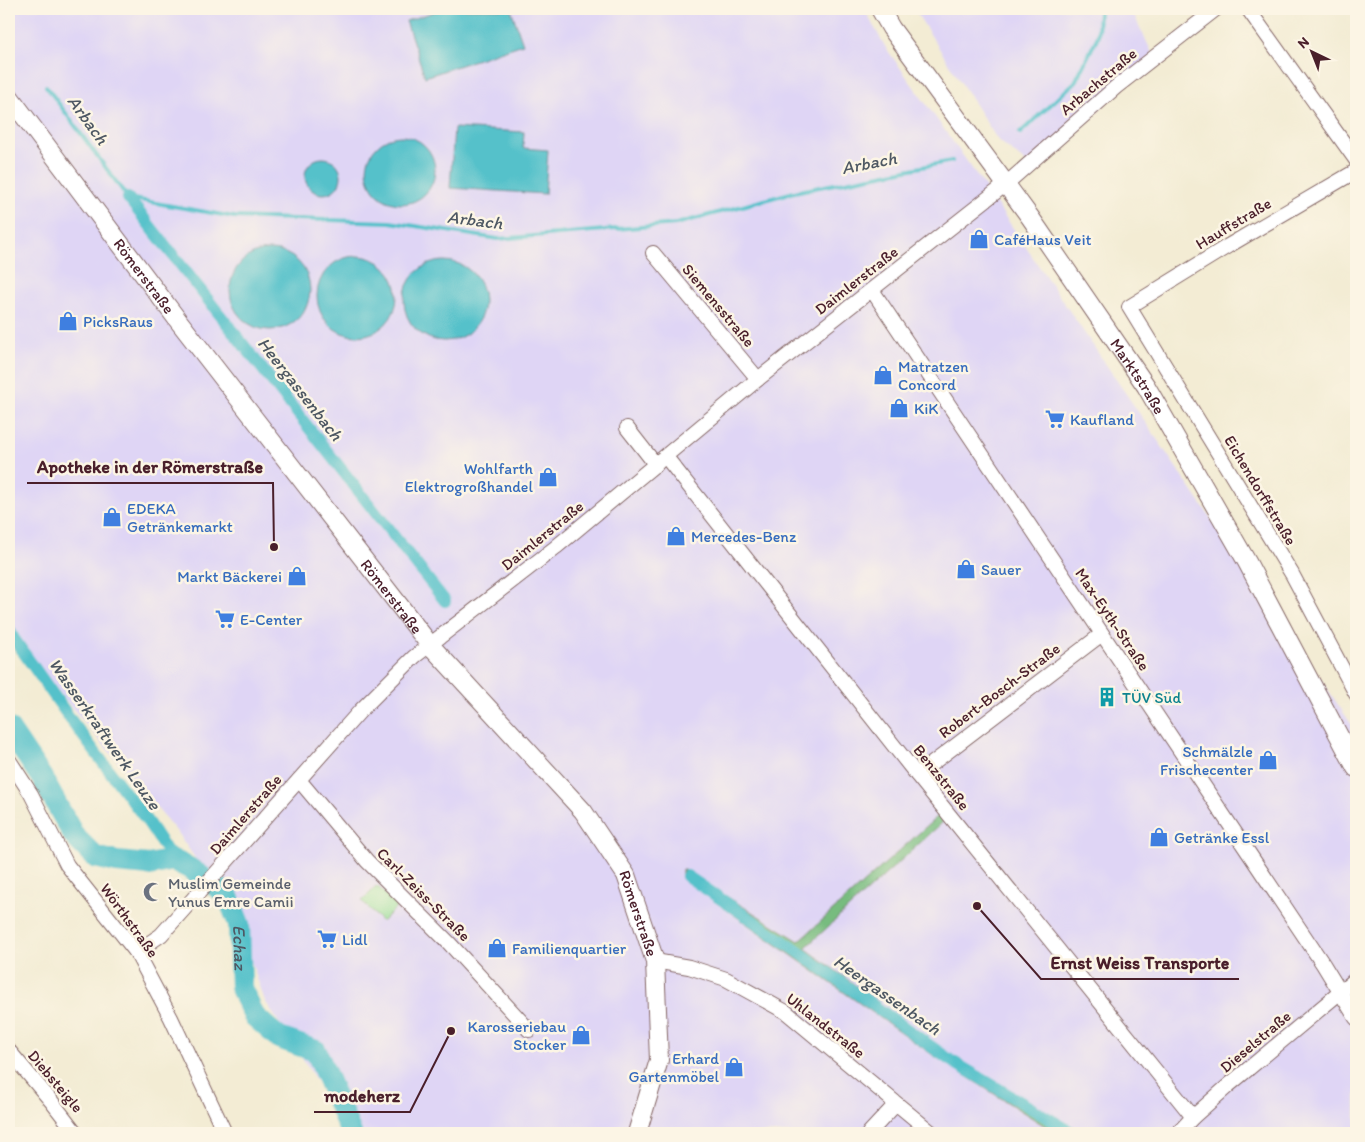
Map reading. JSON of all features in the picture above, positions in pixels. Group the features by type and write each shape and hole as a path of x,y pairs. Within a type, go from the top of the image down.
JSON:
{"main road":[{"name":"Marktstraße","path":"880,9 1006,184 1146,386 1247,562 1356,768"},
{"name":"Römerstraße","path":"9,96 182,327 430,645 583,811 626,875 655,961 659,1060 637,1133"}],"street":[{"name":"Arbachstraße","path":"1006,184 1116,87 1216,9"},
{"path":"1248,9 1356,160"},
{"name":"Hauffstraße","path":"1129,307 1236,241 1356,171"},
{"name":"Daimlerstraße","path":"136,952 161,935 361,710 414,657 556,546 758,379 1006,184"},
{"name":"Siemensstraße","path":"653,253 758,379"},
{"name":"Max-Eyth-Straße","path":"872,290 1356,1018"},
{"name":"Eichendorffstraße","path":"1129,307 1292,574 1356,694"},
{"name":"Benzstraße","path":"627,428 661,461 918,774 1193,1116"},
{"name":"Robert-Bosch-Straße","path":"918,774 1102,634"},
{"name":"Wörthstraße","path":"9,760 31,794 67,865 136,952 171,1018 225,1133"},
{"name":"Carl-Zeiss-Straße","path":"299,780 367,861 449,943 529,1030"},
{"name":"Uhlandstraße","path":"655,961 689,967 726,979 786,1012 932,1133"},
{"name":"Dieselstraße","path":"1178,1133 1193,1116 1356,979"},
{"name":"Diebsteigle","path":"9,1052 76,1133"},
{"path":"869,1133 896,1104"}],"shaded area":[{"path":"9,9 864,9 886,48 976,174 1356,731 1356,1133 350,1133 265,1001 235,916 177,832 62,696 15,634 9,635"},
{"path":"914,9 1131,9 1153,55 1037,172 997,139"}],"green space":[{"path":"939,815 943,822 805,948 949,1054 1083,1133 1056,1133 933,1055 682,878 682,869 799,941"},
{"path":"377,886 398,906 382,922 362,901"}],"water":[{"path":"443,9 511,9 523,44 425,77 406,21"},
{"path":"454,128 524,132 523,148 548,150 545,194 450,188"},
{"path":"394,136 408,136 420,141 430,151 435,163 435,177 430,189 420,199 408,204 394,204 382,199 372,189 367,177 367,163 372,151 382,141"},
{"path":"323,158 336,163 341,176 336,189 323,194 310,189 305,176 310,163"},
{"path":"262,250 278,250 299,261 310,282 310,298 299,319 278,330 262,330 248,324 236,312 230,298 230,282 236,268 248,256"},
{"path":"349,256 365,256 386,267 397,288 397,304 386,325 365,336 349,336 335,330 323,318 317,304 317,288 323,274 335,262"},
{"path":"436,261 452,261 473,272 484,293 484,309 473,330 452,341 436,341 422,335 410,323 404,309 404,293 410,279 422,267"}],"waterway":[{"name":"Arbach","path":"1020,133 1075,82 1098,36 1099,9"},
{"name":"Arbach","path":"46,86 128,198 234,217 390,222 498,239 676,224 794,192 952,161"},
{"name":"Heergassenbach","path":"128,198 445,601"},
{"name":"Wasserkraftwerk Leuze","path":"9,629 71,720 147,821 173,860"},
{"name":"Echaz","path":"9,729 42,778 74,836 95,857 117,862 149,865 173,860 189,868 227,894 239,924 241,988 254,1016 279,1038 316,1051 351,1133"},
{"name":"Heergassenbach","path":"687,876 796,950 950,1060 1073,1133"}],"place":[{"name":"CaféHaus Veit","path":"979,239"},
{"name":"PicksRaus","path":"68,321"},
{"name":"Matratzen Concord","path":"883,375"},
{"name":"KiK","path":"899,408"},
{"name":"Kaufland","path":"1055,419"},
{"name":"Wohlfarth Elektrogroßhandel","path":"548,477"},
{"name":"EDEKA Getränkemarkt","path":"112,517"},
{"name":"Mercedes-Benz","path":"676,536"},
{"name":"Apotheke in der Römerstraße","path":"274,547"},
{"name":"Sauer","path":"966,569"},
{"name":"Markt Bäckerei","path":"297,576"},
{"name":"E-Center","path":"225,619"},
{"name":"TÜV Süd","path":"1107,697"},
{"name":"Schmälzle Frischecenter","path":"1268,760"},
{"name":"Getränke Essl","path":"1159,837"},
{"name":"Muslim Gemeinde Yunus Emre Camii","path":"153,892"},
{"name":"Ernst Weiss Transporte","path":"977,906"},
{"name":"Lidl","path":"327,939"},
{"name":"Familienquartier","path":"497,948"},
{"name":"modeherz","path":"451,1031"},
{"name":"Karosseriebau Stocker","path":"581,1035"},
{"name":"Erhard Gartenmöbel","path":"734,1067"}]}
